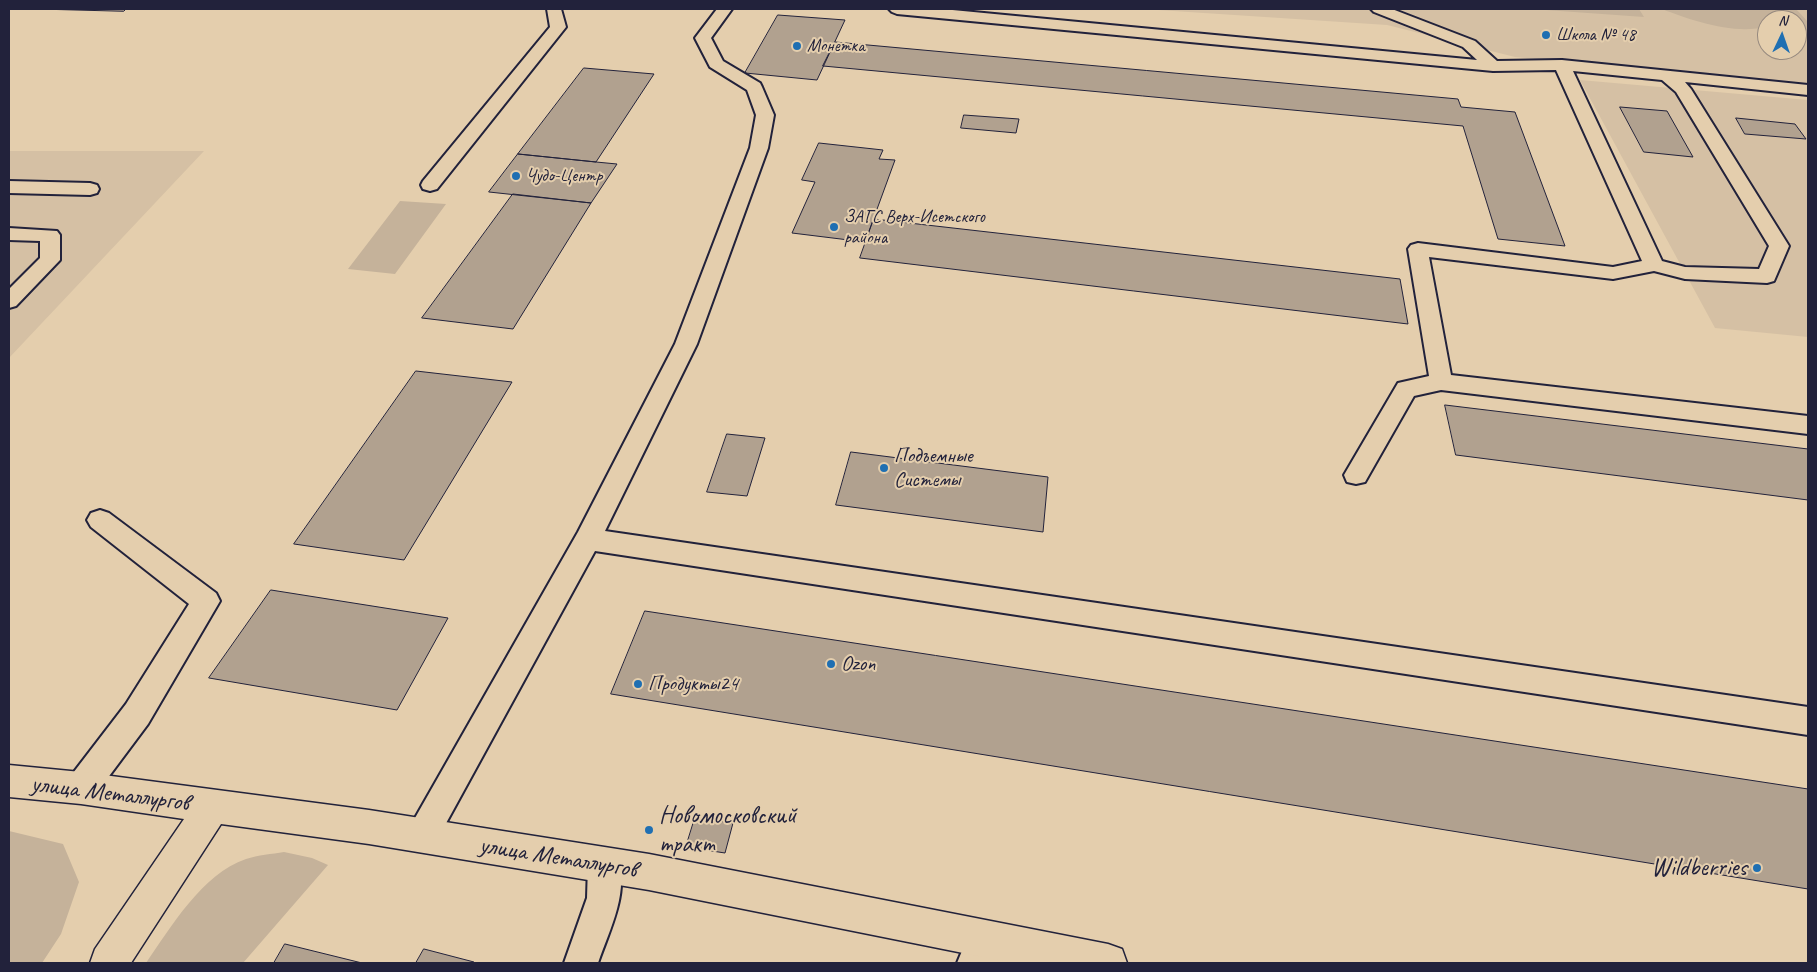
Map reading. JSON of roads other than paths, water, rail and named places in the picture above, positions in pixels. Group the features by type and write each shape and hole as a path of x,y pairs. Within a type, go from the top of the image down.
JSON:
{"street":[{"name":"улица Металлургов","path":"9,781 81,788 212,806 422,836 604,865 909,922 1006,944 1108,963"},
{"name":"улица Металлургов","path":"109,963 212,806"}],"lane":[{"path":"430,185 558,26 554,9"},
{"path":"422,836 588,540 686,344 759,148 765,115 754,87 716,64 703,38 724,9"},
{"path":"897,9 1493,66 1562,65 1808,90"},
{"path":"1379,9 1468,44 1493,66"},
{"path":"1562,65 1654,265"},
{"path":"1441,382 1418,249 1614,273 1654,265 1685,273 1767,276 1779,246 1683,89 1666,76"},
{"path":"9,187 90,189"},
{"path":"9,234 50,235 50,260 9,302"},
{"path":"1356,475 1406,389 1441,382 1808,425"},
{"path":"81,788 137,714 206,601 100,520"},
{"path":"588,540 1808,721"},
{"path":"580,963 604,898 604,865"},
{"path":"974,963 1006,944"}],"place":[{"name":"Школа № 48","path":"1546,35"},
{"name":"Монетка","path":"797,46"},
{"name":"Чудо-Центр","path":"516,176"},
{"name":"ЗАГС Верх-Исетского района","path":"834,227"},
{"name":"Подъемные Системы","path":"884,468"},
{"name":"Ozon","path":"831,664"},
{"name":"Продукты24","path":"638,684"},
{"name":"Новомосковский тракт","path":"649,830"},
{"name":"Wildberries","path":"1757,868"}]}
